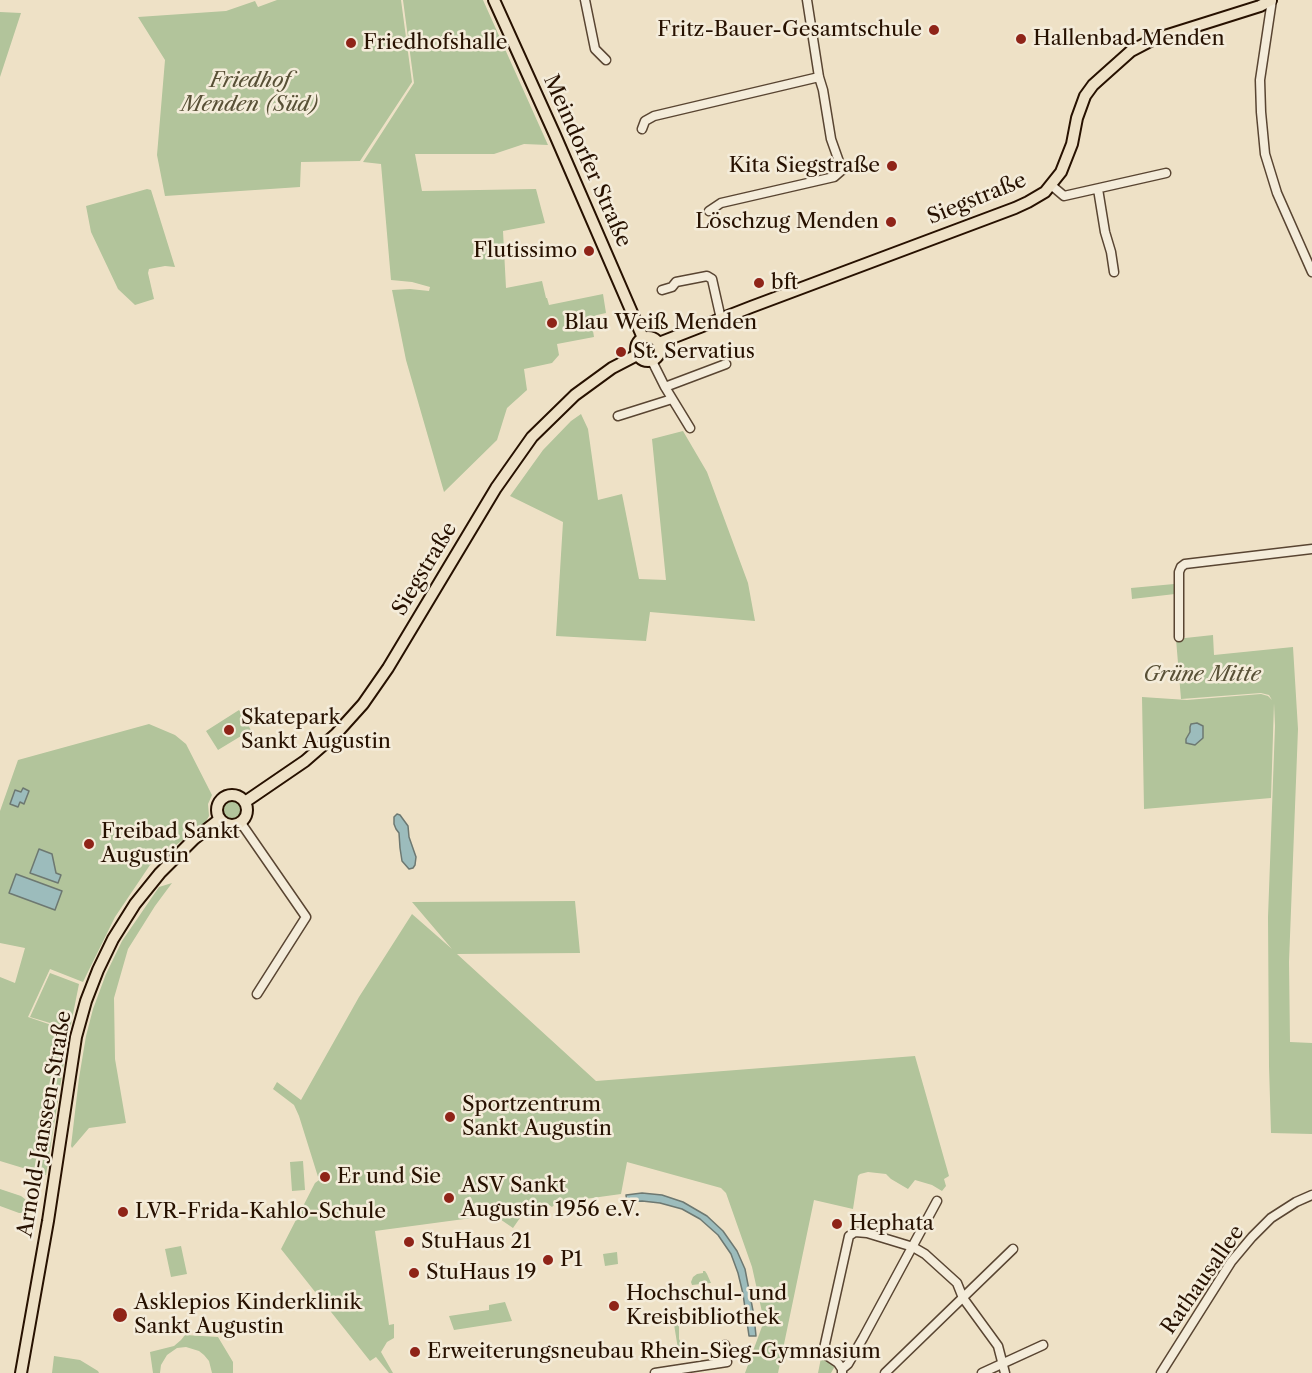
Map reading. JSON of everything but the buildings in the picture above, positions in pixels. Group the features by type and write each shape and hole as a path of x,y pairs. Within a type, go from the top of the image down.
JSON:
{"main road":[{"name":"Meindorfer Straße","path":"494,0 643,338"},
{"name":"Siegstraße","path":"659,343 1015,208 1042,194 1061,172 1068,158 1077,118 1085,96 1093,85 1133,50 1152,40 1260,6 1271,0"},
{"path":"643,338 654,338 659,343 661,350 655,360 645,361 637,355 637,344 643,338"},
{"name":"Siegstraße","path":"245,802 305,761 336,734 363,704 388,668 496,488 532,437 575,395 612,368 637,355"},
{"path":"235,796 245,802 247,815 241,823 232,826 220,819 217,810 224,798 235,796"},
{"name":"Arnold-Janssen-Straße","path":"21,1373 48,1221 76,1037 86,1001 113,939 135,904 159,873 194,839 220,819"}],"street":[{"path":"585,0 595,49 606,60"},
{"path":"709,211 721,203 834,177 842,170 831,139 807,0"},
{"path":"1271,0 1260,80 1265,154 1277,193 1312,272"},
{"path":"642,129 645,121 654,116 819,77"},
{"path":"1051,185 1064,196 1166,173"},
{"path":"1098,189 1114,272"},
{"path":"662,290 672,287 676,282 707,276 712,279 721,319"},
{"path":"652,361 690,428"},
{"path":"665,387 726,364"},
{"path":"618,416 672,399"},
{"path":"1179,637 1179,572 1185,564 1312,549"},
{"path":"241,823 306,917 257,994"},
{"name":"Rathausallee","path":"1161,1373 1231,1262 1252,1237 1271,1218 1312,1195"},
{"path":"937,1201 913,1247 848,1364 842,1371 838,1364 823,1353 849,1236 860,1232 913,1247 925,1254 957,1283 963,1298 998,1346 1005,1373"},
{"path":"885,1373 1013,1249"},
{"path":"982,1373 1043,1344"},
{"path":"655,1373 727,1362 724,1345"}],"green space":[{"name":"Friedhof Menden (Süd)","path":"277,0 401,0 412,82 360,161 301,162 300,187 165,196 157,155 165,60 138,17 226,11 255,1 258,7"},
{"path":"403,0 483,0 548,145 524,144 494,154 415,154 422,191 536,189 545,223 503,231 506,288 542,281 549,305 603,294 606,313 591,319 594,337 557,344 559,355 552,363 524,369 527,390 507,408 497,440 444,492 406,360 392,290 429,291 430,287 391,280 381,164 363,162 414,83"},
{"path":"0,12 21,13 0,77"},
{"path":"147,189 151,190 175,267 149,269 154,299 135,305 118,289 91,232 86,206"},
{"path":"649,343 654,345 656,350 654,355 649,357 644,355 642,350 644,345"},
{"path":"581,414 588,429 598,500 622,494 639,579 666,580 652,439 683,431 707,472 748,583 755,621 650,612 646,641 556,636 563,522 510,496 543,450"},
{"path":"1174,584 1175,594 1132,599 1131,588"},
{"name":"Grüne Mitte","path":"1213,635 1214,655 1293,647 1298,729 1289,962 1290,1042 1312,1043 1312,1134 1271,1133 1268,917 1274,703 1271,798 1144,809 1142,697 1187,700 1261,694 1272,700 1269,695 1261,693 1181,699 1176,639"},
{"name":"Skatepark Sankt Augustin","path":"239,710 251,730 218,750 206,731"},
{"name":"Freibad Sankt Augustin","path":"149,724 175,735 186,744 212,795 208,804 209,816 205,823 150,865 115,917 83,982 50,969 28,1017 69,1031 46,1175 0,1161 0,977 15,983 25,948 0,943 0,811 18,760"},
{"path":"232,801 239,804 242,811 239,818 232,821 225,818 222,811 225,804"},
{"path":"172,883 128,949 114,998 115,1059 126,1123 89,1128 72,1148 86,1036 106,974 122,941 159,887"},
{"path":"575,901 580,953 457,954 596,1081 915,1056 949,1176 944,1179 946,1186 942,1191 915,1180 908,1189 886,1174 868,1172 858,1176 853,1209 814,1200 778,1373 745,1373 764,1321 752,1267 726,1193 721,1188 627,1162 621,1194 556,1203 552,1207 529,1205 513,1228 494,1215 375,1231 389,1325 394,1324 394,1338 387,1342 381,1352 393,1373 389,1373 376,1357 370,1361 281,1249 315,1183 319,1180 294,1105 273,1089 277,1082 301,1100 359,997 412,914 452,949 412,902"},
{"path":"50,973 79,984 70,1029 30,1017"},
{"path":"303,1161 305,1190 292,1191 290,1162"},
{"path":"0,1189 25,1199 26,1210 19,1213 0,1206"},
{"path":"181,1246 187,1274 171,1277 165,1249"},
{"path":"617,1252 618,1264 605,1266 603,1254"},
{"path":"703,1271 711,1283 692,1285 693,1277"},
{"path":"505,1302 512,1321 454,1330 449,1316 489,1310 489,1305"},
{"path":"672,1312 679,1324 679,1339 683,1347 678,1349"},
{"path":"185,1335 218,1337 233,1362 233,1373 212,1373 209,1361 204,1355 186,1347 177,1348 167,1355 161,1365 160,1373 153,1373 150,1352 174,1346"},
{"path":"54,1356 80,1360 99,1373 52,1373"},
{"path":"823,1356 835,1366 831,1373 818,1373"}],"water":[{"path":"1197,723 1203,726 1203,738 1195,745 1186,743 1191,724"},
{"path":"23,788 29,791 24,804 20,802 18,807 10,804 15,790 21,792"},
{"path":"397,814 408,826 416,857 413,868 409,869 402,861 399,833 394,824 394,817"},
{"path":"39,849 52,854 56,873 61,875 58,883 30,873"},
{"path":"16,874 62,891 55,910 9,893"},
{"path":"642,1193 662,1195 683,1202 707,1216 723,1231 737,1251 745,1269 756,1336 749,1336 738,1273 731,1254 718,1235 700,1219 682,1209 660,1203 627,1202 626,1195"}],"place":[{"name":"Fritz-Bauer-Gesamtschule","path":"934,30"},
{"name":"Hallenbad Menden","path":"1021,39"},
{"name":"Friedhofshalle","path":"351,43"},
{"name":"Kita Siegstraße","path":"892,166"},
{"name":"Löschzug Menden","path":"891,222"},
{"name":"Flutissimo","path":"589,251"},
{"name":"bft","path":"759,283"},
{"name":"Blau Weiß Menden","path":"552,323"},
{"name":"St. Servatius","path":"621,352"},
{"name":"Skatepark Sankt Augustin","path":"229,730"},
{"name":"Freibad Sankt Augustin","path":"89,844"},
{"name":"Sportzentrum Sankt Augustin","path":"450,1117"},
{"name":"Er und Sie","path":"325,1177"},
{"name":"ASV Sankt Augustin 1956 e.V.","path":"449,1198"},
{"name":"LVR-Frida-Kahlo-Schule","path":"123,1212"},
{"name":"Hephata","path":"837,1224"},
{"name":"StuHaus 21","path":"409,1242"},
{"name":"P1","path":"548,1260"},
{"name":"StuHaus 19","path":"414,1273"},
{"name":"Hochschul- und Kreisbibliothek","path":"614,1306"},
{"name":"Asklepios Kinderklinik Sankt Augustin","path":"120,1315"},
{"name":"Erweiterungsneubau Rhein-Sieg-Gymnasium","path":"415,1352"}]}
